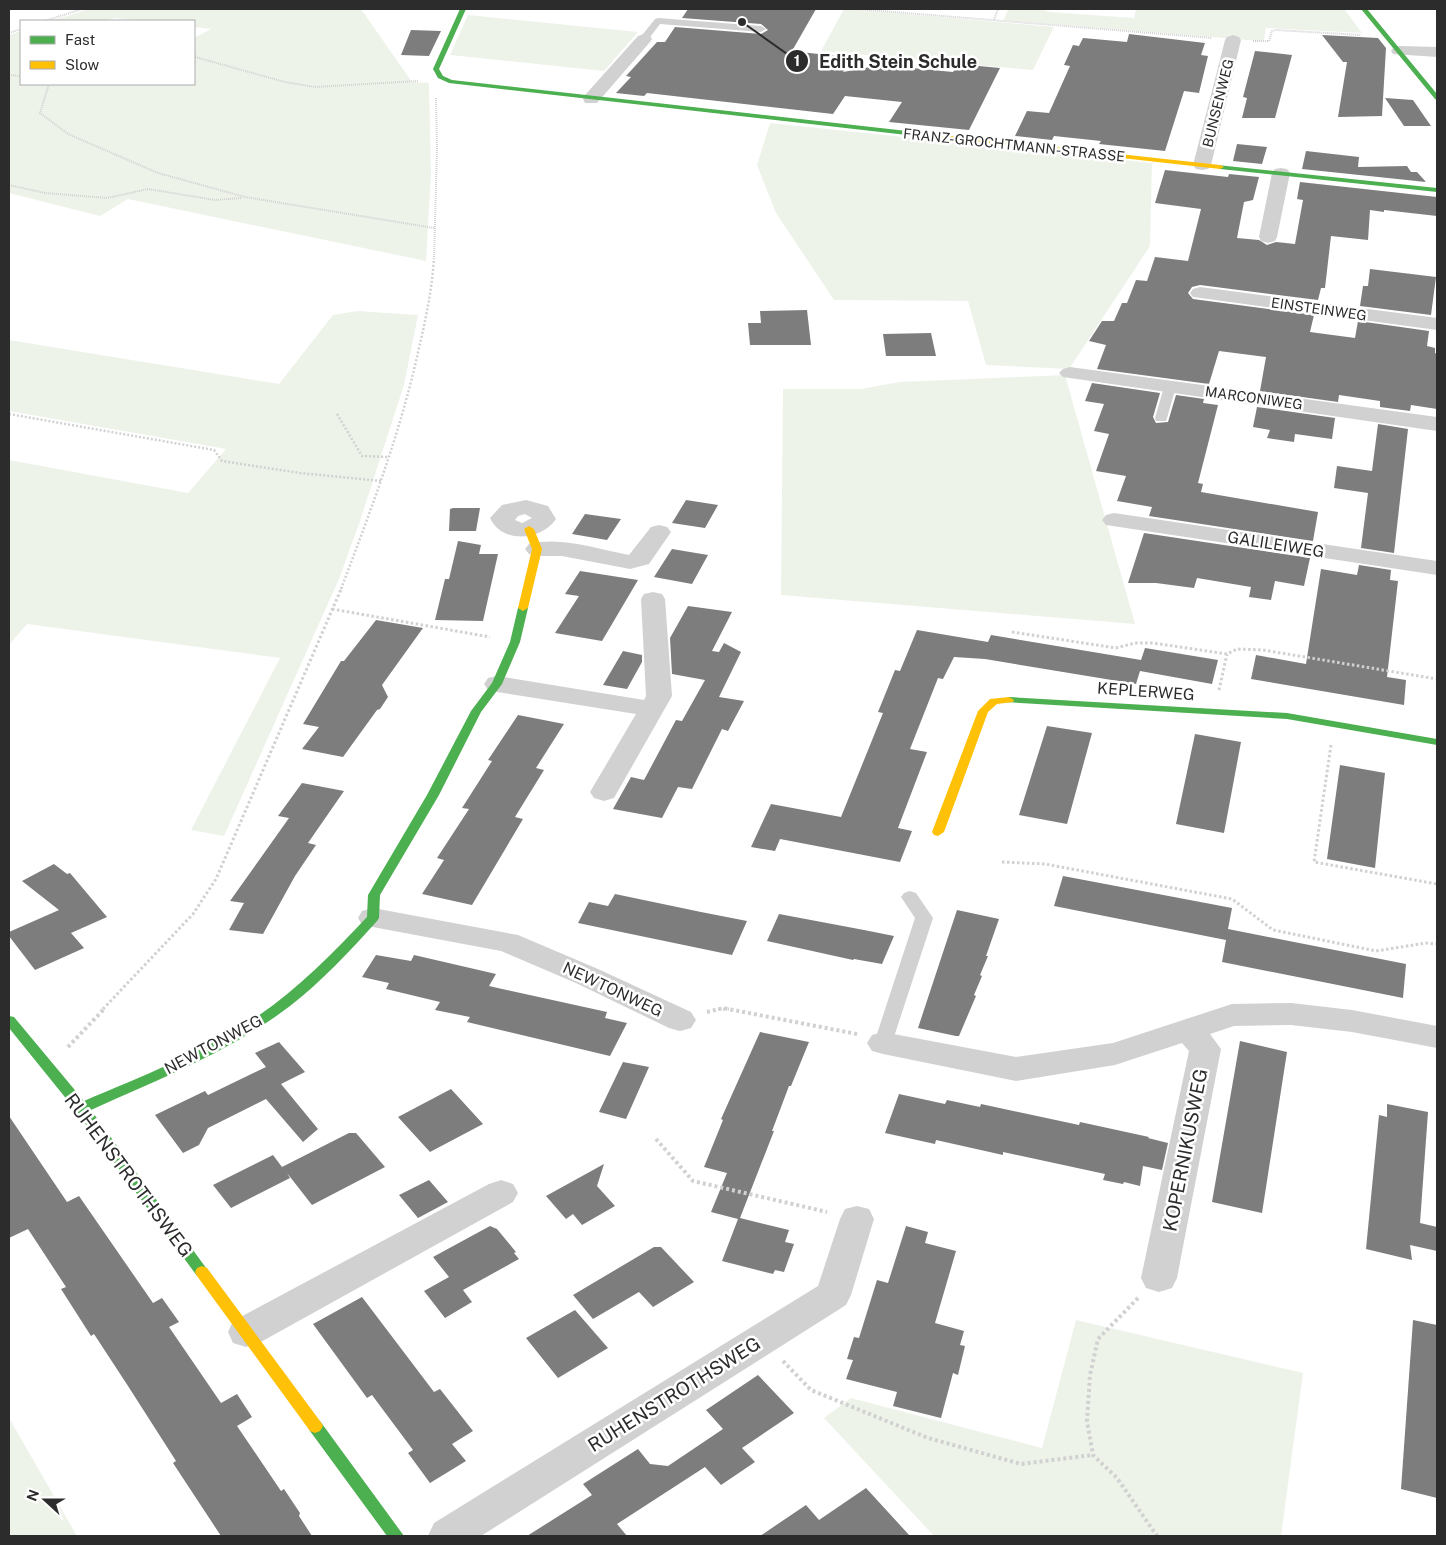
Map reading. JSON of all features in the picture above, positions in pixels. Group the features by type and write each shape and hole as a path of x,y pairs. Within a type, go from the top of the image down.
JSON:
{"street":[{"path":"438,80 436,69 463,9"},
{"path":"1364,9 1437,98"},
{"path":"591,99 644,39"},
{"name":"BUNSENWEG","path":"1202,165 1234,40"},
{"path":"1399,51 1437,52"},
{"name":"FRANZ-GROCHTMANN-STRASSE","path":"438,80 464,85 591,99 1437,190"},
{"path":"1268,237 1281,173"},
{"name":"EINSTEINWEG","path":"1200,293 1437,324"},
{"name":"MARCONIWEG","path":"1070,373 1437,424"},
{"name":"GALILEIWEG","path":"1114,520 1437,568"},
{"path":"373,918 374,895 433,795 476,711 498,684 515,642 533,539 562,550 630,562 640,559 659,532"},
{"path":"604,792 659,696 653,599"},
{"path":"498,684 652,709"},
{"name":"KEPLERWEG","path":"938,832 983,711 994,701 1016,699 1287,716 1437,742"},
{"name":"NEWTONWEG","path":"82,1108 220,1044 270,1014 328,965 373,918 507,942 588,976 680,1020"},
{"path":"883,1043 1016,1069 1115,1054 1232,1015 1291,1014 1352,1021 1437,1037"},
{"name":"RUHENSTROTHSWEG","path":"9,1020 82,1108 396,1536"},
{"name":"KOPERNIKUSWEG","path":"1159,1278 1206,1049 1188,1029"},
{"path":"246,1332 501,1193"},
{"name":"RUHENSTROTHSWEG","path":"448,1536 833,1295 857,1219"}],"lane":[{"path":"644,39 658,22 761,29"},
{"path":"1161,418 1170,387"},
{"path":"883,1043 924,918 910,896"}],"path":[{"path":"48,20 82,9"},
{"path":"857,9 1266,42 1269,41 1272,31 1276,30 1367,36"},
{"path":"994,20 998,9"},
{"path":"44,1063 65,1050 186,922 216,879 332,609 381,481 410,384 430,298 439,127 438,80 399,81 315,88 284,82 195,57"},
{"path":"49,85 40,113 68,134 158,173 245,197 434,228"},
{"path":"9,185 44,193 107,198 148,189 215,200 245,197"},
{"path":"9,414 214,450 222,461 300,473 381,481"},
{"path":"337,414 362,456 388,457"},
{"path":"332,609 515,642"},
{"path":"1012,632 1116,648 1135,643 1153,643 1227,654 1237,649 1262,650 1437,679"},
{"path":"1214,711 1227,654"},
{"path":"1334,724 1314,862 1437,884"},
{"path":"1002,862 1045,864 1232,899 1273,930 1376,951 1426,943 1437,944"},
{"path":"680,1020 722,1008 871,1037 883,1043"},
{"path":"656,1139 693,1181 857,1219"},
{"path":"1157,1536 1117,1478 1093,1455 1086,1421 1090,1375 1098,1339 1159,1278"},
{"path":"761,1340 812,1390 928,1438 1021,1464 1093,1455"}],"shaded area":[{"path":"89,9 361,9 412,82 429,83 431,175 426,261 128,199 100,216 9,193 9,35 20,31 20,85 195,85 195,37 211,29 195,27 195,20 115,18 107,20 54,20"},
{"path":"844,9 1054,27 1033,70 821,51"},
{"path":"1008,9 1041,9 1050,12 1134,18 1136,9 1345,10 1362,33 1266,28 1264,40 1260,41 1004,20"},
{"path":"468,15 638,32 604,71 450,55"},
{"path":"770,123 1152,163 1150,246 1069,369 986,365 968,301 834,300 776,213 757,165"},
{"path":"357,311 418,315 404,385 339,579 224,836 191,830 280,658 27,624 9,645 9,460 188,493 226,449 9,411 9,340 279,384 333,315"},
{"path":"1065,375 1135,624 781,595 783,389 861,389 899,382"},
{"path":"1076,1320 1303,1373 1281,1536 934,1536 824,1418 851,1398 1042,1448"},
{"path":"9,1418 77,1536 9,1536"}],"building":[{"path":"688,9 816,9 792,51 854,58 843,72 881,65 953,72 958,64 1000,68 969,130 889,122 902,102 845,96 833,114 647,93 644,96 616,93 631,77 626,76 657,42 665,42 675,27 761,34 768,30 761,24 682,18"},
{"path":"411,30 441,31 429,56 401,55"},
{"path":"1129,34 1205,43 1201,55 1208,56 1199,93 1184,91 1165,151 1099,144 1101,141 1054,136 1052,140 1015,136 1027,111 1049,113 1070,66 1064,65 1073,45 1079,46 1083,38 1127,42"},
{"path":"1322,35 1378,38 1386,48 1382,116 1338,117 1347,62 1343,62"},
{"path":"1255,51 1292,55 1275,118 1242,118 1247,98 1243,97"},
{"path":"1385,98 1413,100 1431,126 1404,126"},
{"path":"1237,144 1267,147 1262,164 1233,161"},
{"path":"1306,151 1359,157 1358,167 1407,166 1411,172 1417,172 1426,182 1302,169"},
{"path":"1165,170 1228,177 1229,174 1259,177 1253,200 1244,202 1237,238 1259,240 1267,245 1276,242 1295,244 1303,200 1297,199 1300,182 1437,197 1437,216 1370,210 1368,240 1331,236 1325,288 1321,288 1318,300 1200,285 1192,287 1188,293 1193,299 1314,315 1310,332 1355,338 1358,321 1429,331 1427,346 1435,348 1435,353 1437,354 1437,409 1411,405 1410,411 1380,407 1380,401 1339,395 1338,402 1260,391 1266,357 1219,351 1209,384 1097,369 1106,345 1089,341 1102,321 1114,321 1122,303 1127,303 1136,280 1147,281 1155,257 1188,261 1201,209 1155,203"},
{"path":"1370,269 1436,277 1431,315 1360,306 1363,286 1368,286"},
{"path":"807,310 811,345 750,345 748,323 761,323 760,311"},
{"path":"931,333 936,356 886,356 883,334"},
{"path":"1092,383 1160,393 1153,417 1156,423 1168,422 1176,395 1204,399 1203,403 1218,405 1198,483 1203,484 1201,492 1318,512 1313,541 1149,516 1152,507 1117,501 1126,476 1096,471 1109,434 1094,431 1104,404 1085,401"},
{"path":"1257,407 1335,418 1332,439 1295,434 1294,442 1267,438 1270,430 1253,427"},
{"path":"1378,424 1408,429 1394,553 1361,548 1368,493 1334,488 1337,466 1372,471"},
{"path":"686,500 718,505 705,528 672,523"},
{"path":"480,508 476,531 449,531 450,509"},
{"path":"585,514 621,519 607,540 572,534"},
{"path":"1144,533 1310,558 1304,586 1275,581 1271,600 1249,597 1251,587 1197,578 1194,588 1156,583 1128,583"},
{"path":"458,541 481,545 479,554 498,554 483,621 435,620 445,579 449,579"},
{"path":"672,549 708,555 692,584 654,577"},
{"path":"1359,565 1391,570 1390,580 1398,581 1387,677 1406,680 1404,705 1251,679 1256,655 1306,664 1321,569 1357,575"},
{"path":"580,571 638,580 602,641 555,633 579,596 565,594"},
{"path":"688,606 732,612 712,651 719,652 724,643 741,652 719,697 744,701 728,731 722,729 692,789 678,787 662,818 613,809 631,777 644,780 676,720 682,721 705,680 672,674 670,638"},
{"path":"376,620 423,628 382,685 388,697 343,757 302,749 319,727 303,724 341,661 344,661"},
{"path":"917,630 988,642 991,635 1141,660 1145,648 1218,660 1212,684 1140,671 1136,684 985,659 954,657 943,679 938,678 910,749 927,752 898,828 912,831 900,862 780,839 775,851 751,847 771,804 841,817 883,713 878,712 895,670 900,671"},
{"path":"623,651 642,655 642,662 627,689 603,685"},
{"path":"518,715 564,724 536,768 544,770 515,817 523,819 472,905 422,894 444,860 437,858 469,809 462,808 492,761 488,760"},
{"path":"1047,726 1092,733 1067,824 1019,815"},
{"path":"1195,734 1241,742 1224,833 1176,824"},
{"path":"1340,765 1385,773 1375,868 1327,859"},
{"path":"302,783 344,791 308,843 316,845 295,876 263,934 229,930 244,903 230,901 289,818 278,816"},
{"path":"54,864 67,874 70,873 107,917 71,933 84,948 35,970 9,936 9,932 59,910 22,881"},
{"path":"1063,876 1232,908 1228,929 1406,964 1403,998 1222,962 1226,940 1054,906"},
{"path":"615,894 747,921 732,955 578,923 589,902 608,906"},
{"path":"957,910 999,919 980,975 982,976 974,995 976,996 959,1036 918,1028"},
{"path":"779,914 894,936 882,964 853,960 767,941"},
{"path":"376,955 411,961 414,955 496,974 489,986 607,1012 605,1018 627,1023 610,1056 467,1022 470,1017 435,1010 440,1002 386,989 389,983 362,977"},
{"path":"760,1032 809,1042 791,1086 789,1086 772,1131 774,1131 740,1218 789,1230 785,1242 794,1244 784,1272 775,1270 773,1274 722,1261 738,1219 711,1212 727,1173 704,1167 723,1120 721,1119"},
{"path":"1240,1041 1287,1052 1262,1213 1212,1202"},
{"path":"279,1042 305,1072 281,1084 318,1129 303,1142 266,1099 208,1128 199,1145 183,1153 155,1115 205,1091 208,1095 266,1067 255,1053"},
{"path":"623,1062 649,1067 626,1119 599,1112"},
{"path":"451,1089 483,1124 430,1152 398,1117"},
{"path":"899,1094 945,1104 947,1100 980,1107 981,1104 1079,1125 1080,1122 1149,1137 1168,1143 1162,1170 1143,1166 1140,1186 1124,1182 1123,1184 1103,1180 1105,1174 1003,1152 1003,1155 936,1140 935,1144 885,1133"},
{"path":"1387,1104 1428,1112 1420,1223 1437,1227 1437,1251 1410,1245 1412,1260 1366,1249 1379,1115 1387,1117"},
{"path":"9,1116 67,1202 79,1196 153,1303 162,1298 179,1322 169,1327 221,1403 237,1394 252,1417 237,1426 281,1491 284,1489 312,1536 221,1536 173,1463 176,1461 128,1386 94,1334 91,1336 61,1289 66,1287 28,1229 9,1238"},
{"path":"349,1133 356,1133 385,1167 312,1205 287,1173 290,1178 231,1208 213,1185 273,1155 282,1167"},
{"path":"604,1164 597,1186 615,1206 582,1225 573,1214 566,1219 546,1196"},
{"path":"429,1180 448,1202 418,1218 399,1195"},
{"path":"490,1226 497,1229 516,1252 514,1253 519,1259 463,1290 472,1302 445,1318 424,1291 449,1277 433,1257"},
{"path":"906,1226 928,1232 925,1243 956,1251 935,1323 964,1331 960,1345 965,1346 958,1375 953,1373 941,1418 893,1406 897,1392 846,1379 853,1360 847,1359 854,1337 859,1338 877,1280 888,1283"},
{"path":"654,1247 661,1247 694,1282 653,1307 639,1292 593,1319 573,1295"},
{"path":"362,1297 434,1392 440,1389 473,1431 452,1444 466,1461 430,1483 408,1453 413,1450 372,1395 367,1398 313,1324"},
{"path":"575,1310 608,1348 558,1378 526,1338"},
{"path":"1413,1320 1437,1325 1437,1498 1401,1489"},
{"path":"758,1375 794,1413 742,1448 755,1462 721,1485 705,1467 617,1524 627,1536 527,1536 592,1495 583,1484 638,1449 650,1464 668,1466 723,1429 706,1410"},
{"path":"866,1488 910,1536 760,1536 806,1505 819,1520"}],"traffic: fast":[{"path":"463,9 436,69 440,77 451,82 907,133"},
{"path":"1364,9 1437,98"},
{"path":"1220,167 1437,190"},
{"path":"82,1108 187,1062 262,1020 309,983 373,918 374,895 433,795 476,711 497,684 515,642 523,608"},
{"path":"1009,700 1287,716 1437,742"},
{"path":"9,1020 82,1108 202,1272"},
{"path":"315,1426 396,1536"}],"traffic: slow":[{"path":"907,133 1220,167"},
{"path":"523,608 537,549 529,529"},
{"path":"938,832 983,711 994,701 1009,700"},
{"path":"202,1272 315,1426"}],"place":[{"name":"Edith Stein Schule","path":"742,22"}]}
